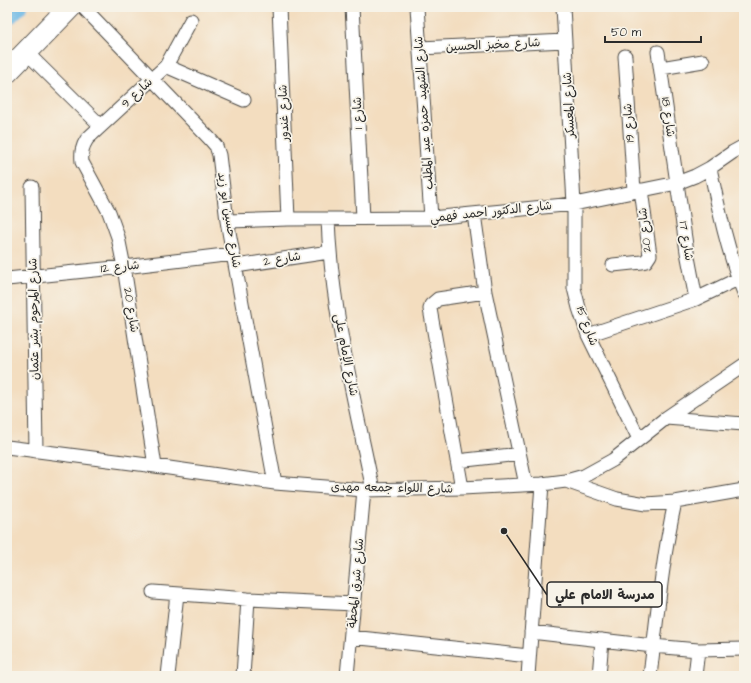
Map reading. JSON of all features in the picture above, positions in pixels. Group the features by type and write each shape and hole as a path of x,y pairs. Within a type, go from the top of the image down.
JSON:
{"highway":[{"path":"7,72 70,7"}],"street":[{"name":"شارع حسين ابو زيد","path":"83,7 216,146 219,155 227,221 275,484"},
{"name":"شارع غندور","path":"279,7 288,219"},
{"name":"شارع 1","path":"352,7 363,218"},
{"name":"شارع الشهيد حمزه عبد المطلب","path":"417,7 430,218"},
{"name":"شارع المعسكر","path":"563,7 574,204"},
{"name":"شارع 9","path":"82,162 82,147 87,139 166,66 191,20"},
{"name":"شارع مخبز الحسين","path":"420,48 565,41"},
{"path":"26,52 102,126"},
{"name":"شارع 18","path":"658,52 677,183"},
{"name":"شارع 19","path":"625,56 637,190"},
{"path":"661,68 703,61"},
{"path":"166,66 244,100"},
{"name":"شارع الدكتور احمد فهمي","path":"227,221 430,218 574,204 677,183 710,168 744,146"},
{"name":"شارع 20","path":"82,162 109,212 118,237 155,466"},
{"path":"710,168 722,224 738,279 744,294"},
{"name":"شارع 17","path":"677,183 687,252 696,299"},
{"name":"شارع المرحوم بشر عثمان","path":"32,187 36,451"},
{"name":"شارع 20","path":"613,265 646,261 650,255 637,190"},
{"name":"شارع 15","path":"574,204 574,288 579,308 588,335 639,439"},
{"path":"474,214 485,292 526,485"},
{"name":"شارع الإمام على","path":"328,219 329,252 369,490"},
{"name":"شارع 2","path":"235,260 329,252"},
{"name":"شارع 12","path":"7,279 124,267 235,260"},
{"path":"588,335 696,299 738,279"},
{"path":"462,488 430,309 431,304 438,299 485,292"},
{"name":"شارع اللواء جمعه مهدى","path":"7,447 155,466 275,484 369,490 462,488 542,484 566,481 584,476 613,460 666,418 744,365"},
{"path":"666,418 744,424"},
{"path":"457,461 519,454"},
{"path":"566,481 617,499 646,504 674,502 744,490"},
{"path":"528,676 542,484"},
{"name":"شارع شرق المحطة","path":"347,676 354,604 369,490"},
{"path":"650,676 660,583 674,502"},
{"path":"153,592 248,599 354,604"},
{"path":"168,676 177,594"},
{"path":"243,676 248,599"},
{"path":"531,632 698,650 744,649"},
{"path":"351,637 529,656"},
{"path":"599,676 602,640"},
{"path":"695,676 698,650"}],"waterway":[{"path":"7,21 21,7"}],"place":[{"name":"مدرسة الامام علي","path":"504,531"}]}
